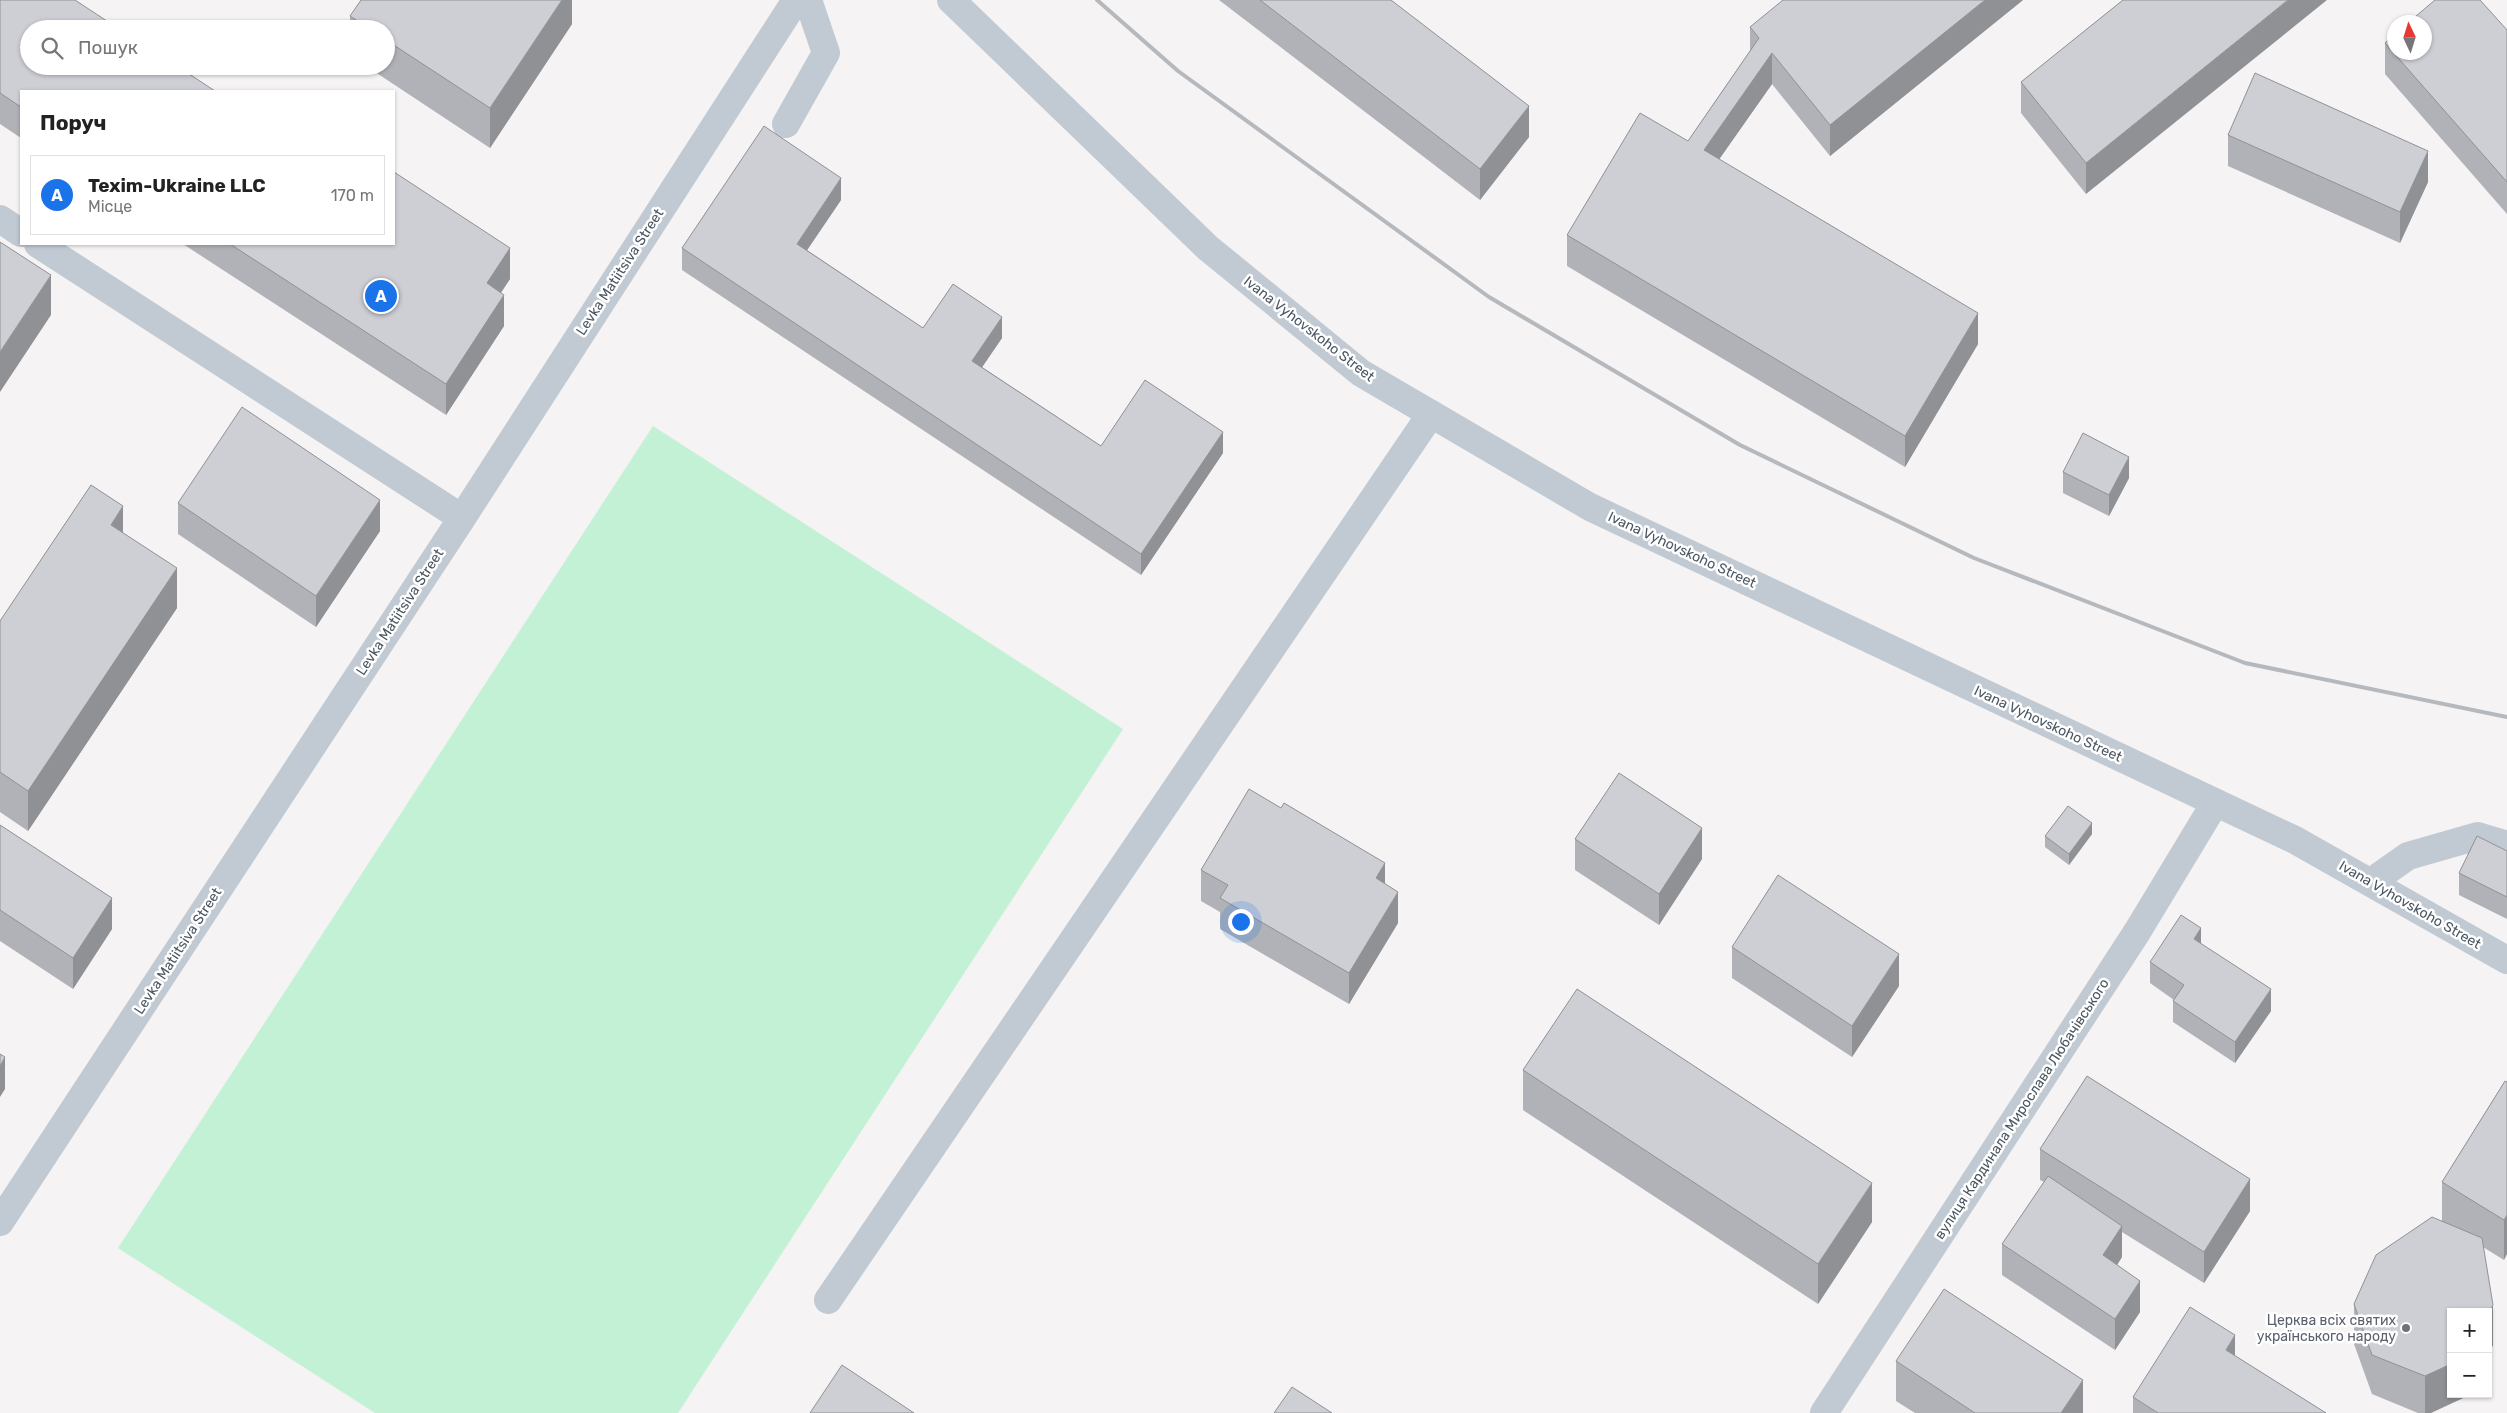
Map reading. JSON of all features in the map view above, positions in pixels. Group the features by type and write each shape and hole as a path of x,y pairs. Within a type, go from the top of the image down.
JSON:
{"street":[{"name":"Levka Matiitsiva Street","path":"0,1222 462,518 796,0"},
{"path":"786,124 826,53 808,0"},
{"name":"Ivana Vyhovskoho Street","path":"951,0 1208,248 1361,373 1590,507 2295,840 2507,960"},
{"path":"0,219 20,232"},
{"path":"40,245 462,518"},
{"path":"828,1300 1431,414"},
{"name":"вулиця Кардинала Мирослава Любачівського","path":"1824,1413 2137,932 2215,803"},
{"path":"2371,882 2408,856 2478,836 2507,845"}],"green space":[{"path":"653,426 1123,729 678,1413 375,1413 118,1248"}],"building":[{"path":"0,0 75,0 105,20 20,20 20,75 191,75 213,90 20,90 20,106 0,93"},
{"path":"361,0 562,0 490,108 395,46 395,20 356,20 350,16"},
{"path":"1260,0 1391,0 1529,106 1480,169"},
{"path":"1783,0 1985,0 1830,125 1772,53 1704,150 1978,313 1905,436 1567,235 1640,113 1688,141 1759,38 1750,27"},
{"path":"2123,0 2288,0 2086,163 2021,82"},
{"path":"2435,0 2480,0 2507,30 2507,182 2400,60 2432,60 2432,15 2417,15"},
{"path":"2255,73 2428,151 2400,212 2228,135"},
{"path":"764,126 841,178 797,244 923,328 953,284 1002,317 972,361 1101,446 1145,380 1223,432 1141,554 682,248"},
{"path":"395,173 510,248 487,283 504,295 446,384 232,245 395,245"},
{"path":"0,242 51,275 0,352"},
{"path":"242,407 380,500 316,596 178,503"},
{"path":"2083,433 2129,457 2109,495 2063,472"},
{"path":"91,485 123,506 111,525 177,568 28,791 0,772 0,621"},
{"path":"1619,773 1702,828 1659,894 1575,839"},
{"path":"1249,789 1281,808 1284,803 1385,863 1376,878 1398,892 1349,973 1220,898 1228,885 1201,870"},
{"path":"2068,806 2092,823 2069,854 2045,836"},
{"path":"0,825 112,898 73,958 0,910"},
{"path":"2477,836 2507,851 2507,897 2459,873"},
{"path":"1778,875 1899,954 1852,1026 1732,947"},
{"path":"2181,915 2201,928 2194,939 2271,989 2235,1042 2173,1001 2184,985 2150,962"},
{"path":"1577,989 1872,1183 1818,1264 1523,1070"},
{"path":"0,1054 5,1057 0,1066"},
{"path":"2087,1076 2250,1179 2204,1252 2040,1149"},
{"path":"2505,1081 2507,1082 2507,1215 2504,1220 2442,1182"},
{"path":"2048,1176 2122,1226 2103,1255 2140,1281 2115,1319 2002,1244"},
{"name":"Церква всіх святих українського народу","path":"2432,1217 2482,1238 2493,1305 2492,1308 2447,1308 2447,1366 2425,1376 2372,1355 2354,1304 2376,1255"},
{"path":"1944,1289 2083,1380 2061,1413 1975,1413 1896,1361"},
{"path":"2190,1307 2235,1335 2226,1350 2326,1413 2158,1413 2133,1397"},
{"path":"842,1365 914,1413 810,1413"},
{"path":"1292,1387 1332,1413 1274,1413"}],"railway":[{"path":"1097,0 1178,71 1489,297 1740,445 1974,558 2245,663 2507,717"}],"place":[{"name":"Texim-Ukraine LLC","path":"381,296"},
{"name":"Церква всіх святих українського народу","path":"2406,1328"}]}
